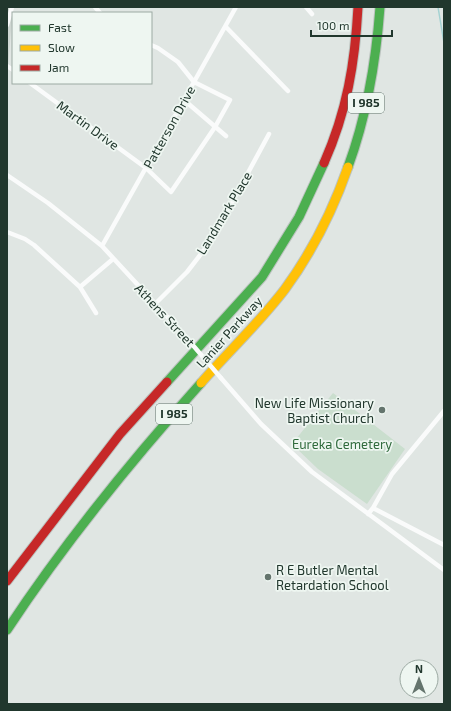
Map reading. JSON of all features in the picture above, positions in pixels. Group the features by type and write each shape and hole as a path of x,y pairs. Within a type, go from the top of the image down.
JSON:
{"highway":[{"name":"Lanier Parkway","path":"7,580 120,434 262,277 299,217 337,133 352,75 356,47 358,7"},
{"name":"Lanier Parkway","path":"7,630 90,512 213,368 267,310 293,276 326,218 355,146 372,82 379,36 380,7"}],"street":[{"path":"7,25 12,7"},
{"name":"Patterson Drive","path":"102,246 236,7"},
{"path":"306,7 312,14"},
{"path":"226,27 288,91"},
{"path":"152,45 178,62 194,82 230,100 215,127"},
{"name":"Martin Drive","path":"31,84 146,168 170,192 215,127"},
{"path":"184,100 226,136"},
{"name":"Landmark Place","path":"155,304 187,272 211,241 269,134"},
{"name":"Athens Street","path":"7,175 48,203 102,246 185,336 261,424 312,472 444,570"},
{"path":"7,232 25,239 34,245 80,287 96,313"},
{"path":"80,287 113,259"},
{"path":"368,514 374,508 392,474 444,411"},
{"path":"374,508 444,545"}],"shaded area":[{"path":"7,7 13,7 12,12 7,78"}],"green space":[{"name":"Eureka Cemetery","path":"333,393 405,449 367,504 318,469 292,444"}],"waterway":[{"path":"438,7 444,43"}],"traffic: fast":[{"path":"348,167 355,147 370,88 380,7"},
{"path":"167,382 262,277 299,217 324,163"},
{"path":"7,630 75,534 149,442 201,383"}],"traffic: slow":[{"path":"201,383 265,313 295,275 329,215 348,167"}],"traffic: jam":[{"path":"324,163 339,125 344,106 355,48 358,7"},
{"path":"7,581 120,434 167,382"}],"place":[{"name":"New Life Missionary Baptist Church","path":"382,410"},
{"name":"R E Butler Mental Retardation School","path":"268,577"}]}
